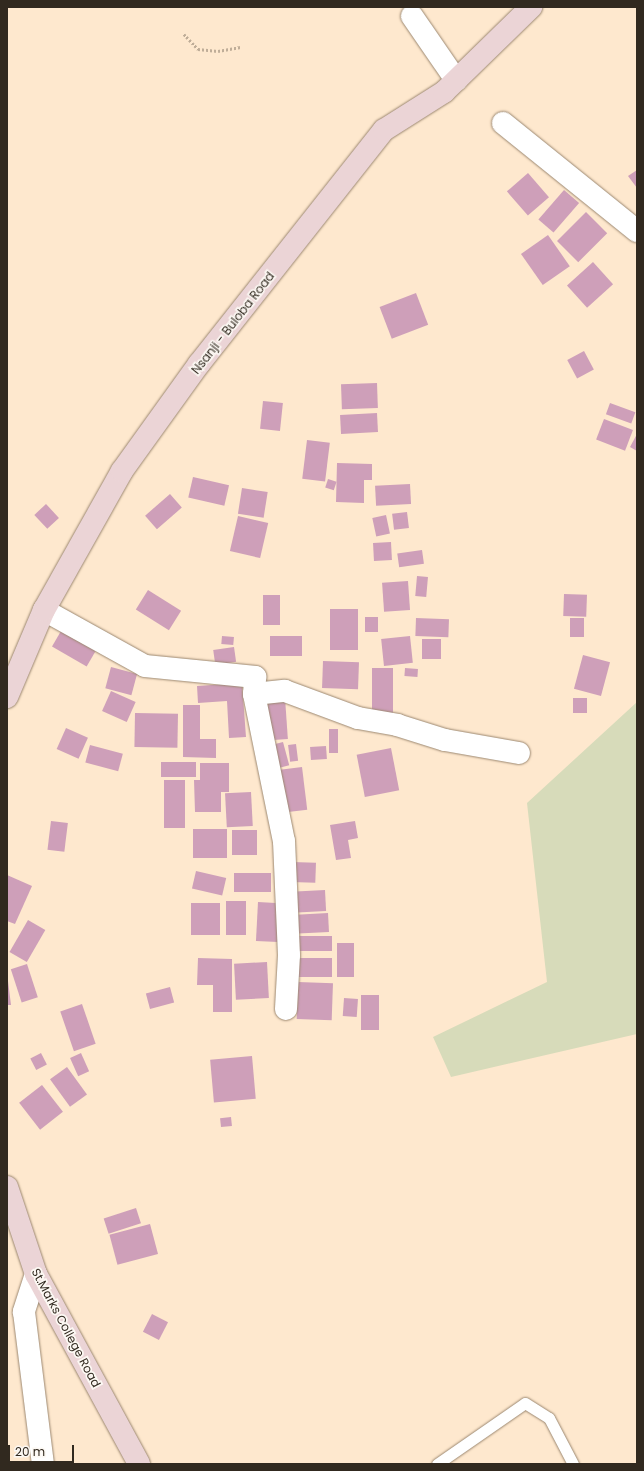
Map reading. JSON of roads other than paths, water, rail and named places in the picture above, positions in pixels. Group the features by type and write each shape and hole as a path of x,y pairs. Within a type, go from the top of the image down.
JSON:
{"main road":[{"name":"Nsanji - Buloba Road","path":"7,697 44,610 122,471 199,364 384,130 444,92 531,7"},
{"name":"St.Marks College Road","path":"7,1186 36,1274 139,1464"}],"street":[{"path":"412,16 456,80"},
{"path":"503,123 637,231"},
{"path":"44,610 145,666 254,677 254,694 284,842 289,955 286,1009"},
{"path":"254,694 286,691 358,718 397,725 445,740 519,753"},
{"path":"36,1274 24,1312 44,1464"}],"lane":[{"path":"436,1464 525,1403 549,1418 573,1464"}]}
